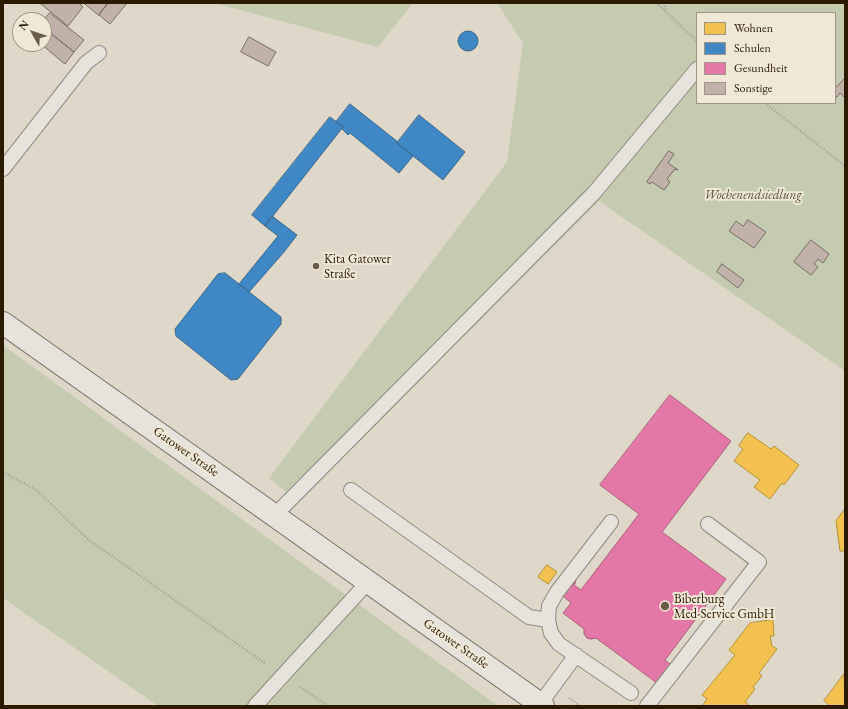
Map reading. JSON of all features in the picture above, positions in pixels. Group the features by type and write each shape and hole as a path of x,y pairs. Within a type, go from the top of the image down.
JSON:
{"main road":[{"name":"Gatower Straße","path":"3,323 541,705"}],"lane":[{"path":"3,169 86,63 99,53"},
{"path":"275,515 594,193 696,70"},
{"path":"351,490 529,617 548,620"},
{"path":"611,522 557,592 549,606 548,620 551,633 559,644 631,693"},
{"path":"647,706 759,562 708,524"},
{"path":"255,706 368,582"},
{"path":"541,705 576,655"}],"path":[{"path":"656,3 696,40"},
{"path":"665,3 665,11"},
{"path":"766,104 845,166"},
{"path":"3,472 36,490 89,540 328,706"}],"green space":[{"path":"214,3 413,3 378,47"},
{"name":"Wochenendsiedlung","path":"497,3 845,3 845,371 599,201 299,502 269,478 507,162 523,43"},
{"path":"3,345 498,706 158,706 3,598"}],"building: Wohnen":[{"path":"748,433 771,449 774,446 799,465 784,485 782,483 770,499 754,487 760,480 734,461 743,449 739,446"},
{"path":"845,509 845,551 840,551 836,521"},
{"path":"547,565 557,572 548,584 538,577"},
{"path":"773,620 774,636 770,636 772,646 777,649 759,673 762,676 753,687 755,689 745,702 748,704 747,706 702,706 707,699 702,695 735,655 729,650 750,623"},
{"path":"844,674 845,706 830,706 824,701"}],"building: Schulen":[{"path":"464,31 472,31 478,37 478,45 472,51 464,51 458,45 458,37"},
{"path":"350,104 398,142 397,143 413,156 399,173 350,133 348,135 342,129 343,127 336,122"},
{"path":"419,115 465,152 443,180 397,143"},
{"path":"330,117 343,127 265,226 252,215"},
{"path":"272,216 297,235 249,292 239,284 278,236 265,226"},
{"path":"225,273 281,317 281,324 238,379 231,380 176,336 175,329 218,274"}],"building: Gesundheit":[{"path":"670,395 731,441 662,532 726,579 665,660 671,665 657,683 596,638 587,638 584,634 584,629 563,613 571,603 563,596 575,581 576,582 574,585 581,590 639,514 600,485"}],"building: Sonstige":[{"path":"79,3 83,7 68,26 41,4"},
{"path":"84,3 108,3 99,15"},
{"path":"108,3 127,3 110,24 99,15"},
{"path":"52,15 84,40 74,52 52,34"},
{"path":"52,34 74,52 65,64 51,52 52,52"},
{"path":"249,37 276,52 268,66 241,52"},
{"path":"845,78 845,98 840,93 836,96 836,88"},
{"path":"669,151 674,154 668,163 678,170 675,169 667,179 670,182 664,190 652,182 650,184 647,182"},
{"path":"748,220 766,232 754,248 729,231 736,221 743,226"},
{"path":"811,240 829,254 823,263 818,259 814,264 818,267 811,275 794,262"},
{"path":"722,264 744,280 738,288 717,272"}],"place":[{"name":"Kita Gatower Straße","path":"316,266"},
{"name":"Biberburg Med-Service GmbH","path":"665,606"}]}
